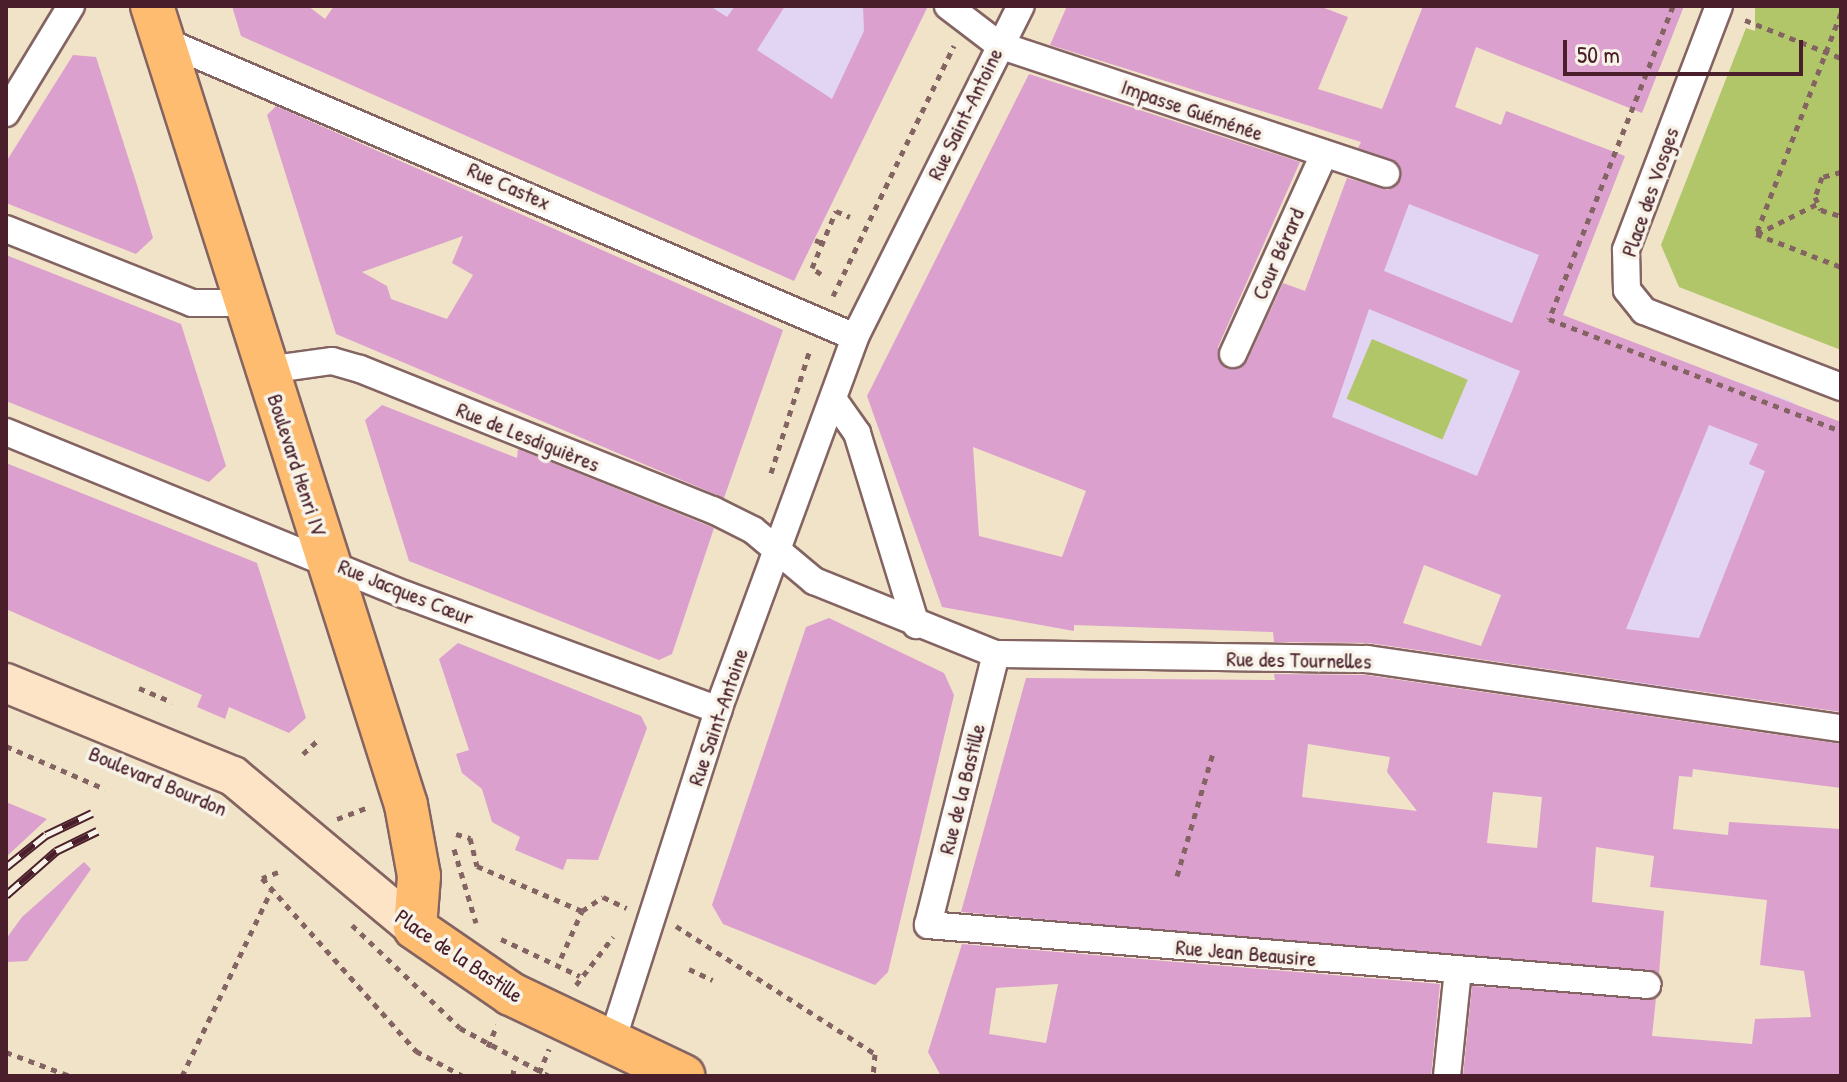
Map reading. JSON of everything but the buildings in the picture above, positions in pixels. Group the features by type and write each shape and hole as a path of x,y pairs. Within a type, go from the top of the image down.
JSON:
{"main road":[{"name":"Boulevard Henri IV","path":"157,23 410,819 419,876 415,928"},
{"name":"Boulevard Bourdon","path":"6,683 233,776 260,796"},
{"name":"Place de la Bastille","path":"260,796 415,928 511,994 613,1038 684,1076"}],"street":[{"path":"6,113 71,6"},
{"name":"Impasse Guéménée","path":"948,6 999,45 1386,174"},
{"name":"Rue Saint-Antoine","path":"613,1038 718,710 855,337 1021,6"},
{"name":"Place des Vosges","path":"1714,8 1626,250 1627,290 1644,311 1841,387"},
{"name":"Rue Castex","path":"157,23 855,337"},
{"name":"Cour Bérard","path":"1233,354 1324,154"},
{"path":"6,229 192,303 245,303"},
{"name":"Rue de Lesdiguières","path":"267,370 332,361 360,369 713,510 778,550"},
{"path":"833,399 857,433 916,625"},
{"name":"Rue Jacques Cœur","path":"6,432 327,560 718,710"},
{"name":"Rue des Tournelles","path":"778,550 814,581 916,625 996,654 1367,659 1841,728"},
{"name":"Rue de la Bastille","path":"928,925 996,654"},
{"name":"Rue Jean Beausire","path":"928,925 1648,985"},
{"path":"1447,1076 1458,970"}],"path":[{"path":"1673,6 1549,319 1841,431"},
{"path":"1756,234 1841,13"},
{"path":"1668,17 1676,21"},
{"path":"1745,20 1841,58"},
{"path":"1817,204 1817,183 1841,172"},
{"path":"1756,234 1817,204"},
{"path":"1817,204 1841,216"},
{"path":"821,274 812,268 836,211 850,217"},
{"path":"1756,234 1841,267"},
{"path":"815,240 823,243"},
{"path":"139,688 172,702"},
{"path":"303,754 320,738"},
{"name":"Boulevard Bourdon","path":"6,746 105,789"},
{"path":"1177,876 1213,753"},
{"path":"328,823 372,806"},
{"path":"456,834 470,838 477,866 582,911"},
{"path":"278,872 262,878 271,891 416,1051 463,1076"},
{"path":"182,1076 271,891"},
{"path":"561,958 582,911 603,897 633,910"},
{"name":"Place de la Bastille","path":"341,915 460,1028 549,1076"},
{"path":"671,924 875,1054 873,1076"},
{"path":"531,953 580,976 584,967"},
{"path":"689,969 713,980"},
{"path":"6,1052 70,1076"},
{"path":"513,1076 514,1066"}],"shaded area":[{"path":"659,6 927,6 859,139"},
{"path":"1400,169 1591,242 1473,551 1282,477"},
{"path":"1694,366 1794,402 1684,704 1584,668"}],"green space":[{"path":"1755,6 1841,6 1841,350 1679,287 1661,245 1746,28 1755,31"},
{"path":"1372,339 1468,380 1442,439 1347,399"}],"railway":[{"path":"6,867 46,835 92,813"},
{"path":"6,895 56,851 97,831"}]}
